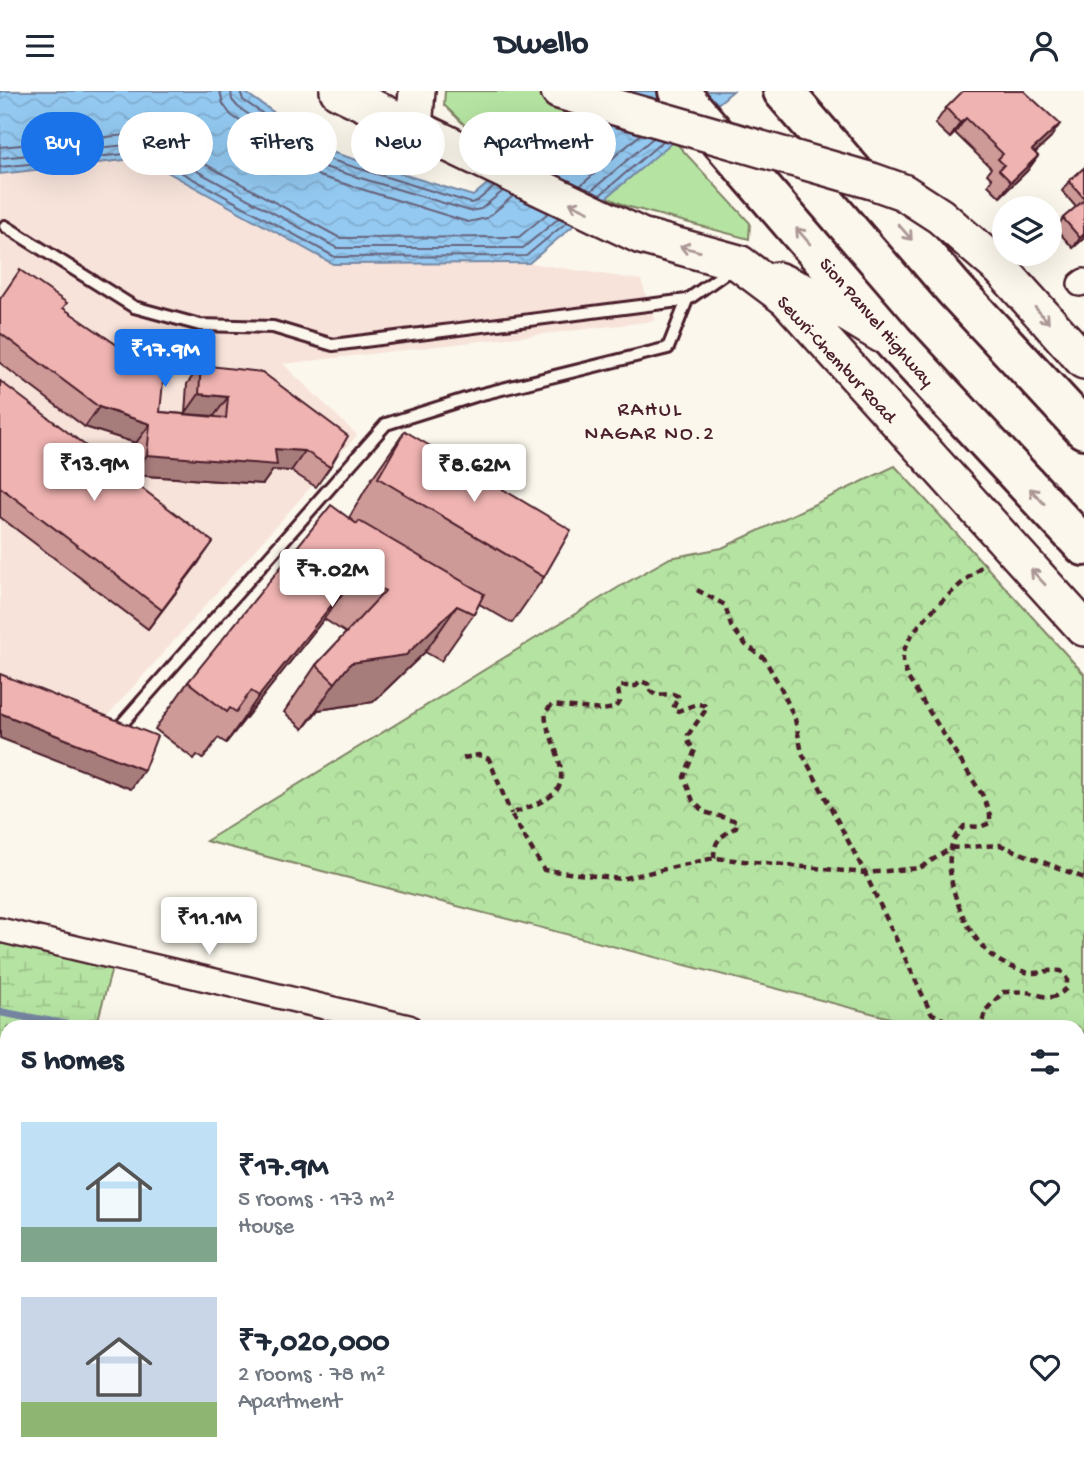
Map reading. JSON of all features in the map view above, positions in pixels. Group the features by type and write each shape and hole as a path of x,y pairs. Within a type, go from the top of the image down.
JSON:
{"highway":[{"name":"Sion Panvel Highway","path":"678,91 894,342 1084,546"},
{"path":"790,98 955,290 1084,429"}],"main road":[{"name":"Sewri-Chembur Road","path":"338,91 381,112"},
{"path":"415,112 417,91"},
{"path":"559,91 872,181 904,193 940,216 1001,269 1084,361"},
{"name":"Sewri-Chembur Road","path":"445,143 641,236 739,263 787,299 1084,628"},
{"path":"739,263 825,301 894,342"}],"street":[{"path":"0,930 379,1020"}],"lane":[{"path":"5,226 134,307 200,325 273,327 333,345 687,300 739,263"},
{"path":"121,725 386,424 478,395 668,348 687,300"}],"path":[{"path":"983,1020 986,1010 1003,992 1027,992 1048,998 1058,996 1067,988 1067,979 1061,971 1046,970 1032,974 1000,962 977,940 961,913 950,873 951,848 954,838 964,827 980,827 990,823 990,815 982,796 908,678 904,652 920,624 1007,544"},
{"path":"697,590 725,605 731,626 746,645 764,658 795,719 802,753 865,873 931,1013 945,1020"},
{"path":"510,814 550,799 558,789 562,775 561,762 544,719 546,711 552,705 602,710 614,708 620,702 618,689 621,686 636,686 641,681 648,684 649,690 656,695 678,696 673,709 678,711 696,704 707,708 688,735 689,743 695,750 684,777 693,801 704,812 737,821 736,827 721,836 714,846 714,859"},
{"path":"463,758 480,755 489,759 510,814 544,870 621,879 714,859 865,873 920,868 951,848 1000,845 1084,878"}],"shaded area":[{"path":"118,161 118,175 173,175 333,264 529,263 641,280 655,321 283,364 357,435 99,725 0,721 0,174 21,172 21,175 104,175 104,162"}],"green space":[{"path":"445,91 628,91 750,223 749,239 626,206 559,175 616,175 616,112 459,112 459,120 444,105"},
{"path":"895,466 1084,674 1084,1020 898,1020 206,841 670,558 722,548"},
{"path":"0,930 115,957 98,1020 0,1020"}],"water":[{"path":"0,91 243,91 273,112 227,112 227,175 337,175 337,154 351,158 351,175 405,175 473,196 498,175 616,175 616,112 572,112 597,91 733,91 529,263 333,264 173,175 213,175 213,112 118,112 118,161 104,162 104,112 21,112 21,172 0,174"}],"building":[{"path":"963,91 1024,91 1060,124 1032,150 1038,156 1011,182 999,170 1004,165 998,159 1003,154 966,118 960,123 946,108"},
{"path":"1084,168 1084,198 1069,181"},
{"path":"1084,200 1084,234 1080,238 1063,218"},
{"path":"20,270 67,303 63,308 139,360 165,362 160,412 226,418 228,397 199,394 201,365 262,372 348,436 330,467 305,451 275,449 277,465 147,455 150,424 99,407 0,333 0,299"},
{"path":"0,381 213,542 162,610 0,487"},
{"path":"405,431 571,530 544,577 378,478"},
{"path":"331,505 357,524 359,521 484,594 474,614 457,606 406,655 351,663 335,683 316,665 385,591 357,573 259,696 251,691 236,712 230,708 227,712 188,682"},
{"path":"0,674 157,736 144,770 0,713"}],"waterway":[{"path":"0,1012 42,1020"}],"district":[{"name":"RAHUL NAGAR NO.2","path":"650,420"}]}
